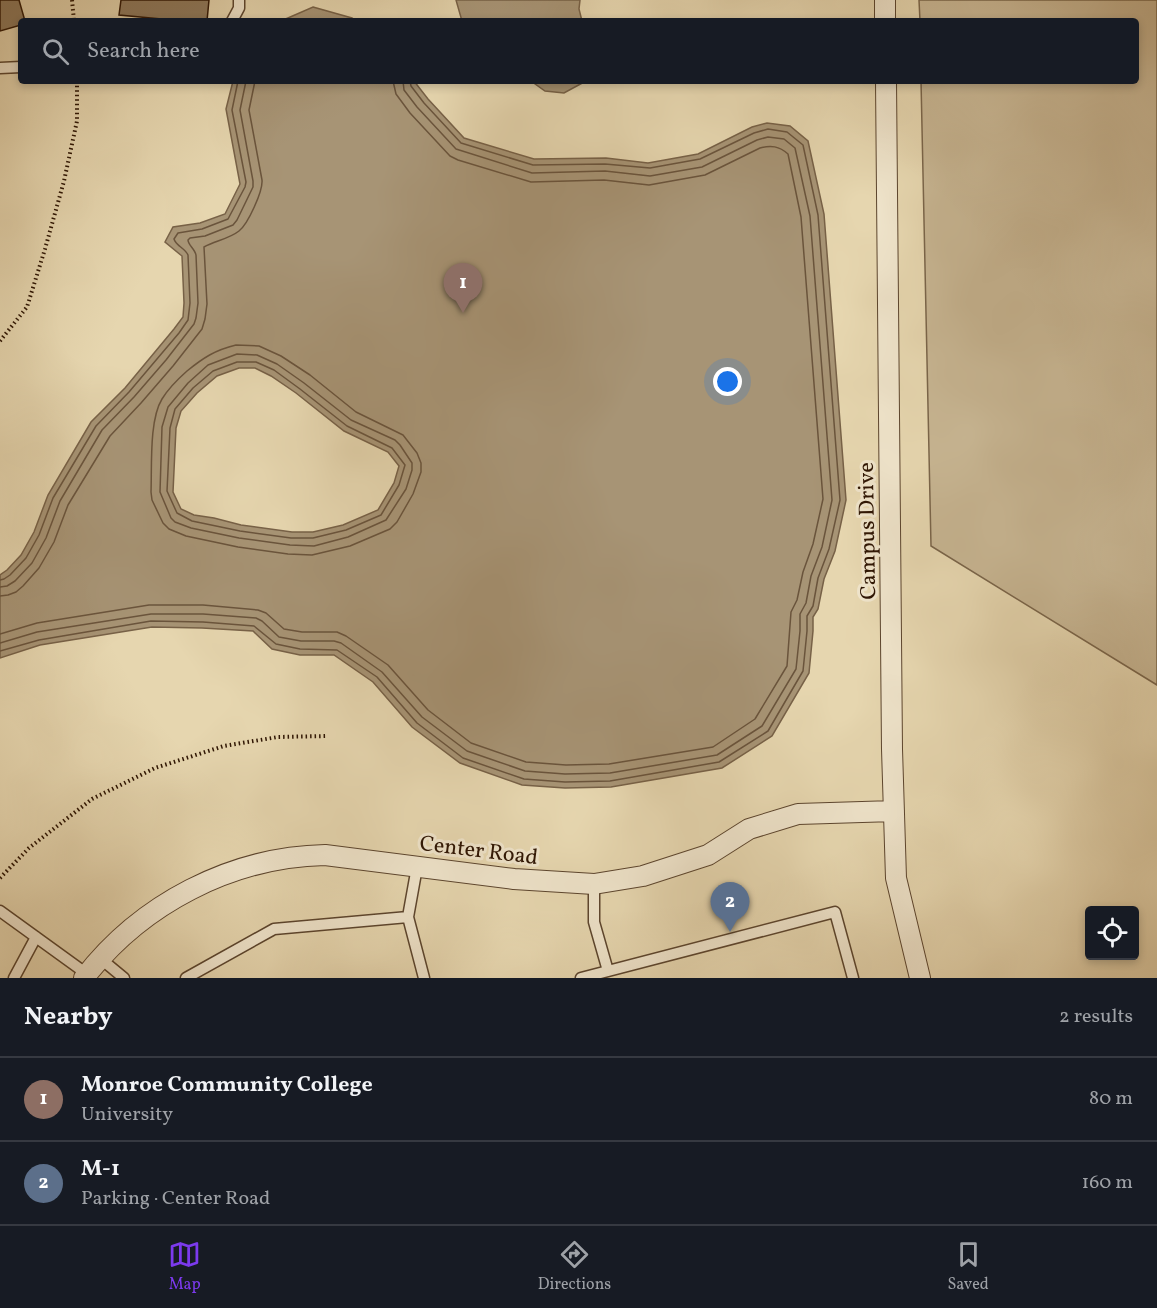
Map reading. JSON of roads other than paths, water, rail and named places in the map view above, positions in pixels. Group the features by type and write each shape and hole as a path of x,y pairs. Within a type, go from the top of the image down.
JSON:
{"street":[{"path":"885,0 885,18"},
{"name":"Campus Drive","path":"886,84 892,725 896,878 920,978"},
{"name":"Center Road","path":"85,976 123,935 148,914 181,894 217,877 278,859 325,855 514,879 594,884 643,876 708,855 749,829 798,814 894,811"}],"lane":[{"path":"233,18 239,0"},
{"path":"0,69 18,66"},
{"path":"417,867 408,917 424,978"},
{"path":"594,884 594,922 608,970"},
{"path":"0,911 85,976"},
{"path":"580,978 835,912 853,978"},
{"path":"186,978 274,929 408,917"},
{"path":"14,978 36,937"},
{"path":"100,959 124,978"}],"water":[{"path":"456,0 580,0 581,18 461,18"},
{"path":"313,7 352,18 288,18"},
{"path":"232,84 416,84 464,138 534,159 606,158 648,163 698,154 752,127 767,123 790,126 808,141 824,214 846,500 835,551 824,579 818,609 813,617 809,673 772,736 722,768 611,787 565,788 522,785 460,763 412,727 373,682 334,655 300,655 272,649 253,631 152,627 40,645 0,658 0,575 21,555 34,532 48,495 91,422 125,388 183,317 182,256 165,242 173,227 200,223 225,214 240,184 226,109","holes":["239,368 255,368 271,376 344,431 388,452 399,466 394,483 378,510 343,525 313,532 292,532 241,525 194,515 181,509 173,492 176,428 181,411 217,376"]},
{"path":"535,84 580,84 564,93 545,91"}],"place":[{"name":"Monroe Community College","path":"463,313"},
{"name":"M-1","path":"730,932"}]}
